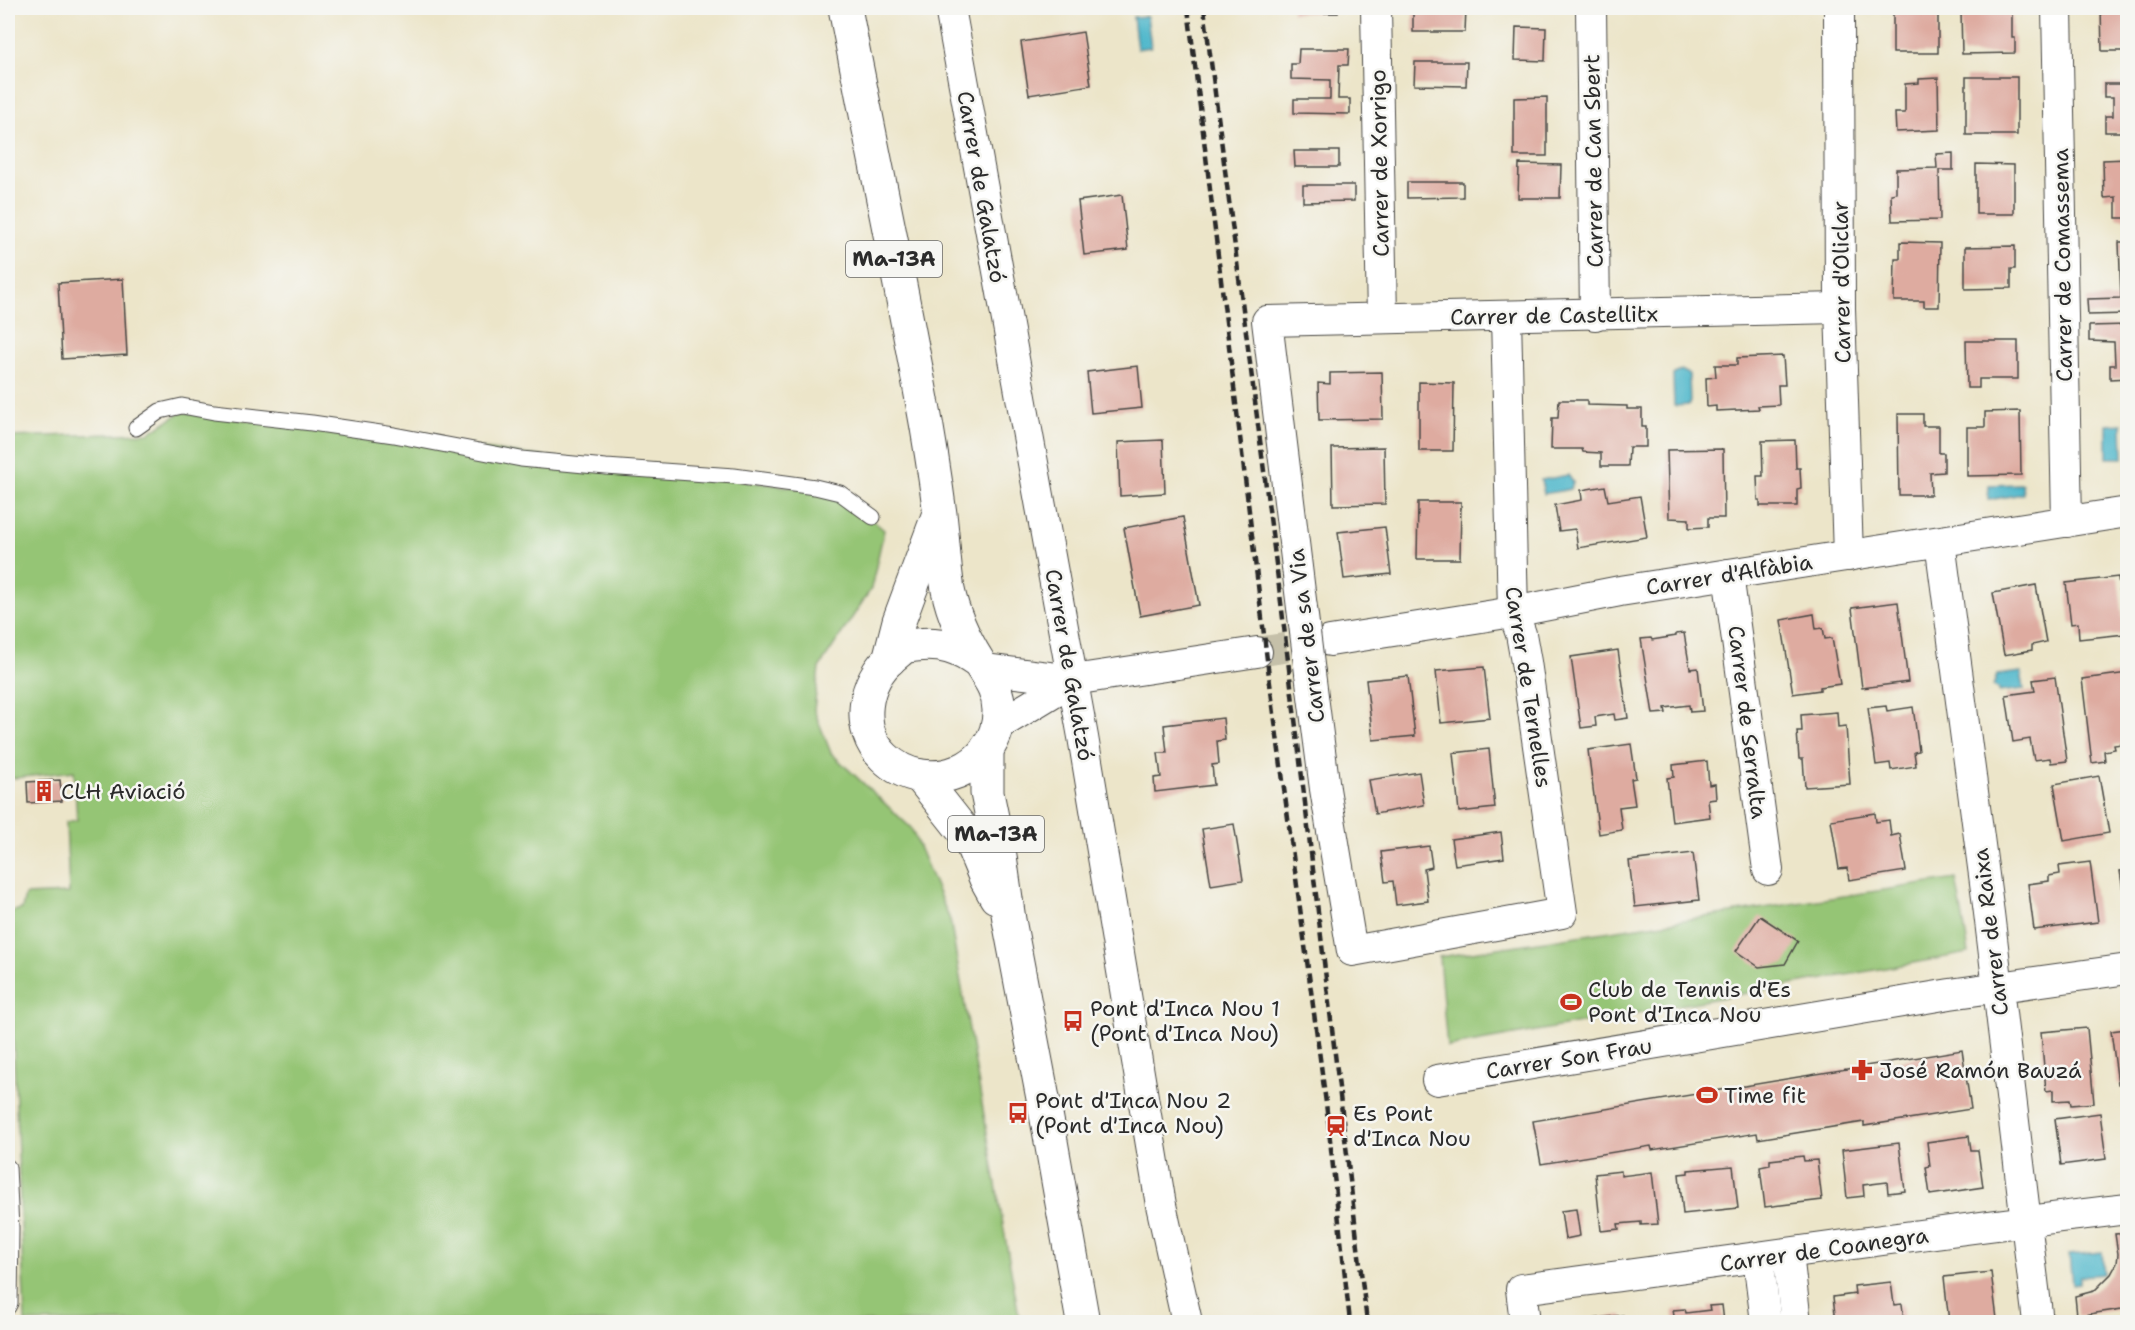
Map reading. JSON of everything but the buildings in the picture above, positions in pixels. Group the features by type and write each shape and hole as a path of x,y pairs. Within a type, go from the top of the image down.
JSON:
{"main road":[{"name":"Ma-13A","path":"845,8 923,402 950,598 959,624 981,665"},
{"name":"Ma-13A","path":"889,660 899,621 939,512"},
{"path":"945,645 962,651 981,665 996,690 999,710 992,737 974,763 958,772 939,777 920,776 900,770 883,756 871,738 866,718 867,696 875,676 889,660 906,646 945,645"},
{"name":"Ma-13A","path":"992,737 987,793 1083,1323"},
{"name":"Ma-13A","path":"920,776 969,838 986,879 1009,920"}],"street":[{"name":"Carrer de Galatzó","path":"950,8 1073,680 1161,1205 1187,1323"},
{"name":"Carrer de Xorrigo","path":"1376,8 1382,318"},
{"name":"Carrer de Can Sbert","path":"1591,8 1595,315"},
{"name":"Carrer d'Oliclar","path":"1839,8 1840,308 1848,556"},
{"name":"Carrer de Comassema","path":"2058,8 2067,522"},
{"name":"Carrer de Castellitx","path":"1267,321 1840,308"},
{"name":"Carrer de Ternelles","path":"1352,951 1562,913 1526,662 1521,634 1513,612 1506,316"},
{"name":"Carrer de sa Via","path":"1267,321 1325,789 1352,951"},
{"name":"Carrer d'Alfàbia","path":"1330,641 1513,612 1620,591 2127,512"},
{"name":"Carrer de Raixa","path":"1940,542 2038,1323"},
{"name":"Carrer de Serralta","path":"1728,574 1768,870"},
{"path":"981,665 1073,680 1257,652"},
{"path":"992,737 1073,680"},
{"name":"Carrer Son Frau","path":"1437,1080 1997,987 2127,969"},
{"name":"Carrer de Coanegra","path":"1525,1323 1521,1289 2127,1209"},
{"path":"1788,1254 1796,1323"},
{"path":"1758,1258 1766,1323"}],"lane":[{"path":"136,428 160,411 182,406 394,435 521,459 734,476 814,487 840,493 873,517"},
{"path":"8,1167 11,1228 10,1303 8,1307"}],"green space":[{"path":"182,412 840,493 884,530 871,589 819,668 814,710 831,753 911,828 950,920 1020,1322 25,1322 8,912 22,909 25,895 69,893 66,822 77,820 74,771 8,779 8,437 148,433"},
{"name":"Club de Tennis d'Es Pont d'Inca Nou","path":"1956,879 1969,953 1447,1047 1439,957"}],"water":[{"path":"1147,16 1151,47 1137,49 1133,17"},
{"path":"1681,370 1689,374 1690,405 1674,406 1673,375"},
{"path":"2122,424 2123,458 2107,458 2107,425"},
{"path":"1568,475 1573,482 1571,489 1544,494 1541,480"},
{"path":"2022,484 2023,494 1988,500 1989,485"},
{"path":"2021,672 2024,689 1999,692 1999,689 1993,686 1997,675"},
{"path":"2102,1252 2104,1274 2080,1276 2080,1283 2072,1284 2069,1255"}],"tunnel":[{"path":"1257,652 1330,641"}],"railway":[{"path":"1188,8 1269,676 1326,1103 1350,1322"},
{"path":"1204,8 1282,610 1367,1322"}],"place":[{"name":"CLH Aviació","path":"44,791"},
{"name":"Club de Tennis d'Es Pont d'Inca Nou","path":"1571,1002"},
{"name":"Pont d'Inca Nou 1 (Pont d'Inca Nou)","path":"1073,1021"},
{"name":"José Ramón Bauzá","path":"1862,1070"},
{"name":"Time fit","path":"1707,1095"},
{"name":"Pont d'Inca Nou 2 (Pont d'Inca Nou)","path":"1018,1113"},
{"name":"Es Pont d'Inca Nou","path":"1336,1126"}]}
